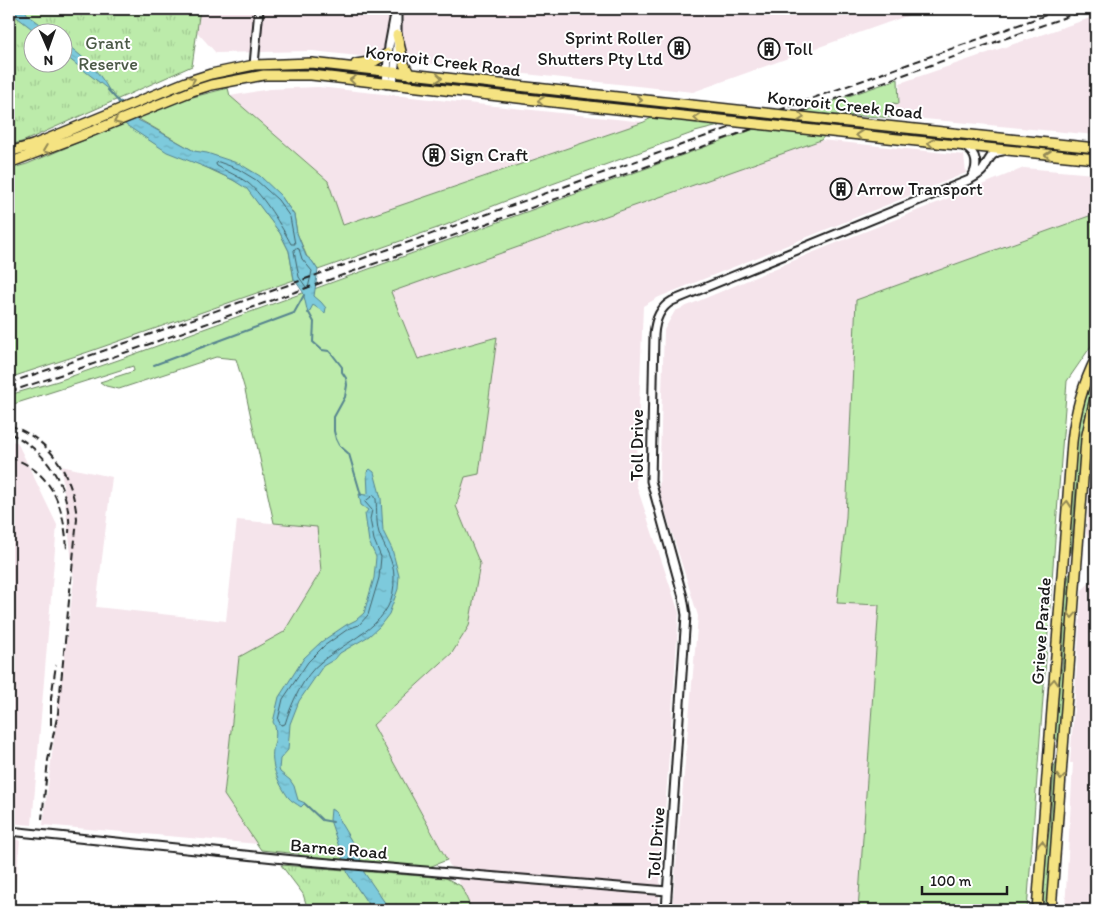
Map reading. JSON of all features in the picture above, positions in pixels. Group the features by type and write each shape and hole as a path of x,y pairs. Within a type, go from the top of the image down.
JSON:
{"main road":[{"path":"397,35 404,64 410,75"},
{"path":"334,65 368,63 382,58 388,52"},
{"name":"Kororoit Creek Road","path":"9,163 83,135 211,74 254,65 291,63 334,65 410,75 1096,148"},
{"name":"Kororoit Creek Road","path":"9,152 33,145 79,126 211,85 264,75 300,74 1096,159"},
{"name":"Grieve Parade","path":"1038,910 1072,442 1078,406 1096,358"},
{"name":"Grieve Parade","path":"1051,910 1086,439 1096,393"}],"street":[{"path":"254,65 259,9"},
{"path":"390,72 397,35 396,9"},
{"path":"390,84 388,52 396,9"},
{"path":"961,146 968,147 971,150 975,160 974,173 969,180"},
{"name":"Toll Drive","path":"666,910 686,615 683,597 651,481 654,335 657,319 663,308 672,301 969,180 980,173 994,154 999,151 1011,151"},
{"name":"Barnes Road","path":"9,831 297,860 667,891"}],"shaded area":[{"path":"200,9 926,9 693,92 312,51 216,53 197,32"},
{"path":"1096,16 1096,135 892,116 893,103 899,103 900,83"},
{"path":"318,87 644,122 343,225 328,181 230,96 270,89"},
{"path":"821,140 964,155 966,173 659,297 643,306 636,484 679,613 658,910 472,910 461,886 373,725 452,653 480,564 456,506 465,477 497,337 418,359 391,292"},
{"path":"1024,168 1094,174 1092,215 856,300 846,517 837,603 879,605 858,910 672,910 698,616 659,491 664,330 675,311 814,252"},
{"path":"1096,412 1096,546 1086,534"},
{"path":"9,441 17,442 57,525 32,825 9,823"},
{"path":"61,466 112,477 96,607 226,621 237,520 317,527 321,572 284,632 239,657 224,795 258,844 43,825 74,580"},
{"path":"1096,577 1096,910 1065,910 1073,763 1070,763 1082,590"},
{"path":"9,839 20,840 13,910 9,910"}],"green space":[{"name":"Grant Reserve","path":"9,9 200,9 192,66 22,142 9,145"},
{"path":"898,79 899,104 893,103 892,118 802,112"},
{"path":"228,88 230,96 328,181 343,225 644,122 655,116 722,123 719,126 695,132 503,202 446,225 318,270 307,257 297,233 294,215 281,196 267,184 215,156 194,151 137,118 185,99"},
{"path":"125,123 154,143 247,188 280,233 289,251 294,280 9,378 9,169 27,164"},
{"path":"760,127 826,134 821,140 391,292 418,359 497,337 479,474 465,477 456,506 480,564 469,626 452,653 373,725 447,860 429,867 390,864 395,874 302,866 297,856 299,854 261,850 224,795 239,657 284,632 321,571 317,527 274,523 245,390 236,359 216,357 119,389 106,386 100,382 134,371 133,366 9,405 9,395 58,381 121,359"},
{"path":"1095,164 1096,339 1067,381 1027,910 858,910 879,605 837,603 846,517 856,300 1092,215"},
{"path":"1096,365 1096,383 1085,425 1076,490 1071,553 1067,542 1075,436 1085,394"},
{"path":"1072,571 1059,744 1054,734 1057,692 1062,667 1066,589 1069,575"},
{"path":"1059,755 1047,907 1043,901 1046,850 1050,826 1054,767"},
{"path":"281,865 446,878 461,886 472,910 308,910 303,894"}],"water":[{"path":"9,9 24,9 28,15 37,22 23,22"},
{"path":"72,49 100,75 109,90 72,61"},
{"path":"121,101 138,120 194,151 207,153 240,164 260,176 281,196 294,215 297,233 306,256 318,270 314,296 326,308 325,313 313,305 308,314 303,292 294,279 289,251 280,233 247,189 210,169 167,152 126,125 118,102"},
{"path":"370,469 374,472 381,498 383,531 392,549 399,576 398,589 389,614 379,627 369,636 340,653 335,659 323,666 299,701 290,724 288,750 280,759 279,769 294,786 298,800 305,803 301,807 288,797 275,772 273,752 276,733 273,722 279,697 304,658 321,642 364,613 374,578 376,557 369,542 365,514 368,510 361,505 359,494 366,495 368,493 367,472"},
{"path":"331,809 337,813 340,822 358,852 361,868 390,910 372,910 348,874 330,820"}],"waterway":[{"path":"108,90 120,103"},
{"path":"154,365 294,313 304,295"},
{"path":"309,313 314,322 313,342 322,350 329,351 332,354 342,367 342,372 346,378 345,397 334,417 334,431 339,445 349,454 361,495"},
{"path":"305,804 322,820 333,822"}],"railway":[{"path":"9,383 1063,9"},
{"path":"9,392 99,362 1088,9"},
{"path":"9,425 37,440 58,461 71,488 77,519 58,713 48,760 42,819"},
{"path":"9,433 23,440 35,450 55,474 62,487 66,502 69,517 69,533"},
{"path":"9,457 24,463 36,471 53,492 63,519 67,549"},
{"path":"51,725 51,698 56,665"}],"place":[{"name":"Sprint Roller Shutters Pty Ltd","path":"679,48"},
{"name":"Toll","path":"769,49"},
{"name":"Sign Craft","path":"434,155"},
{"name":"Arrow Transport","path":"841,189"}]}
